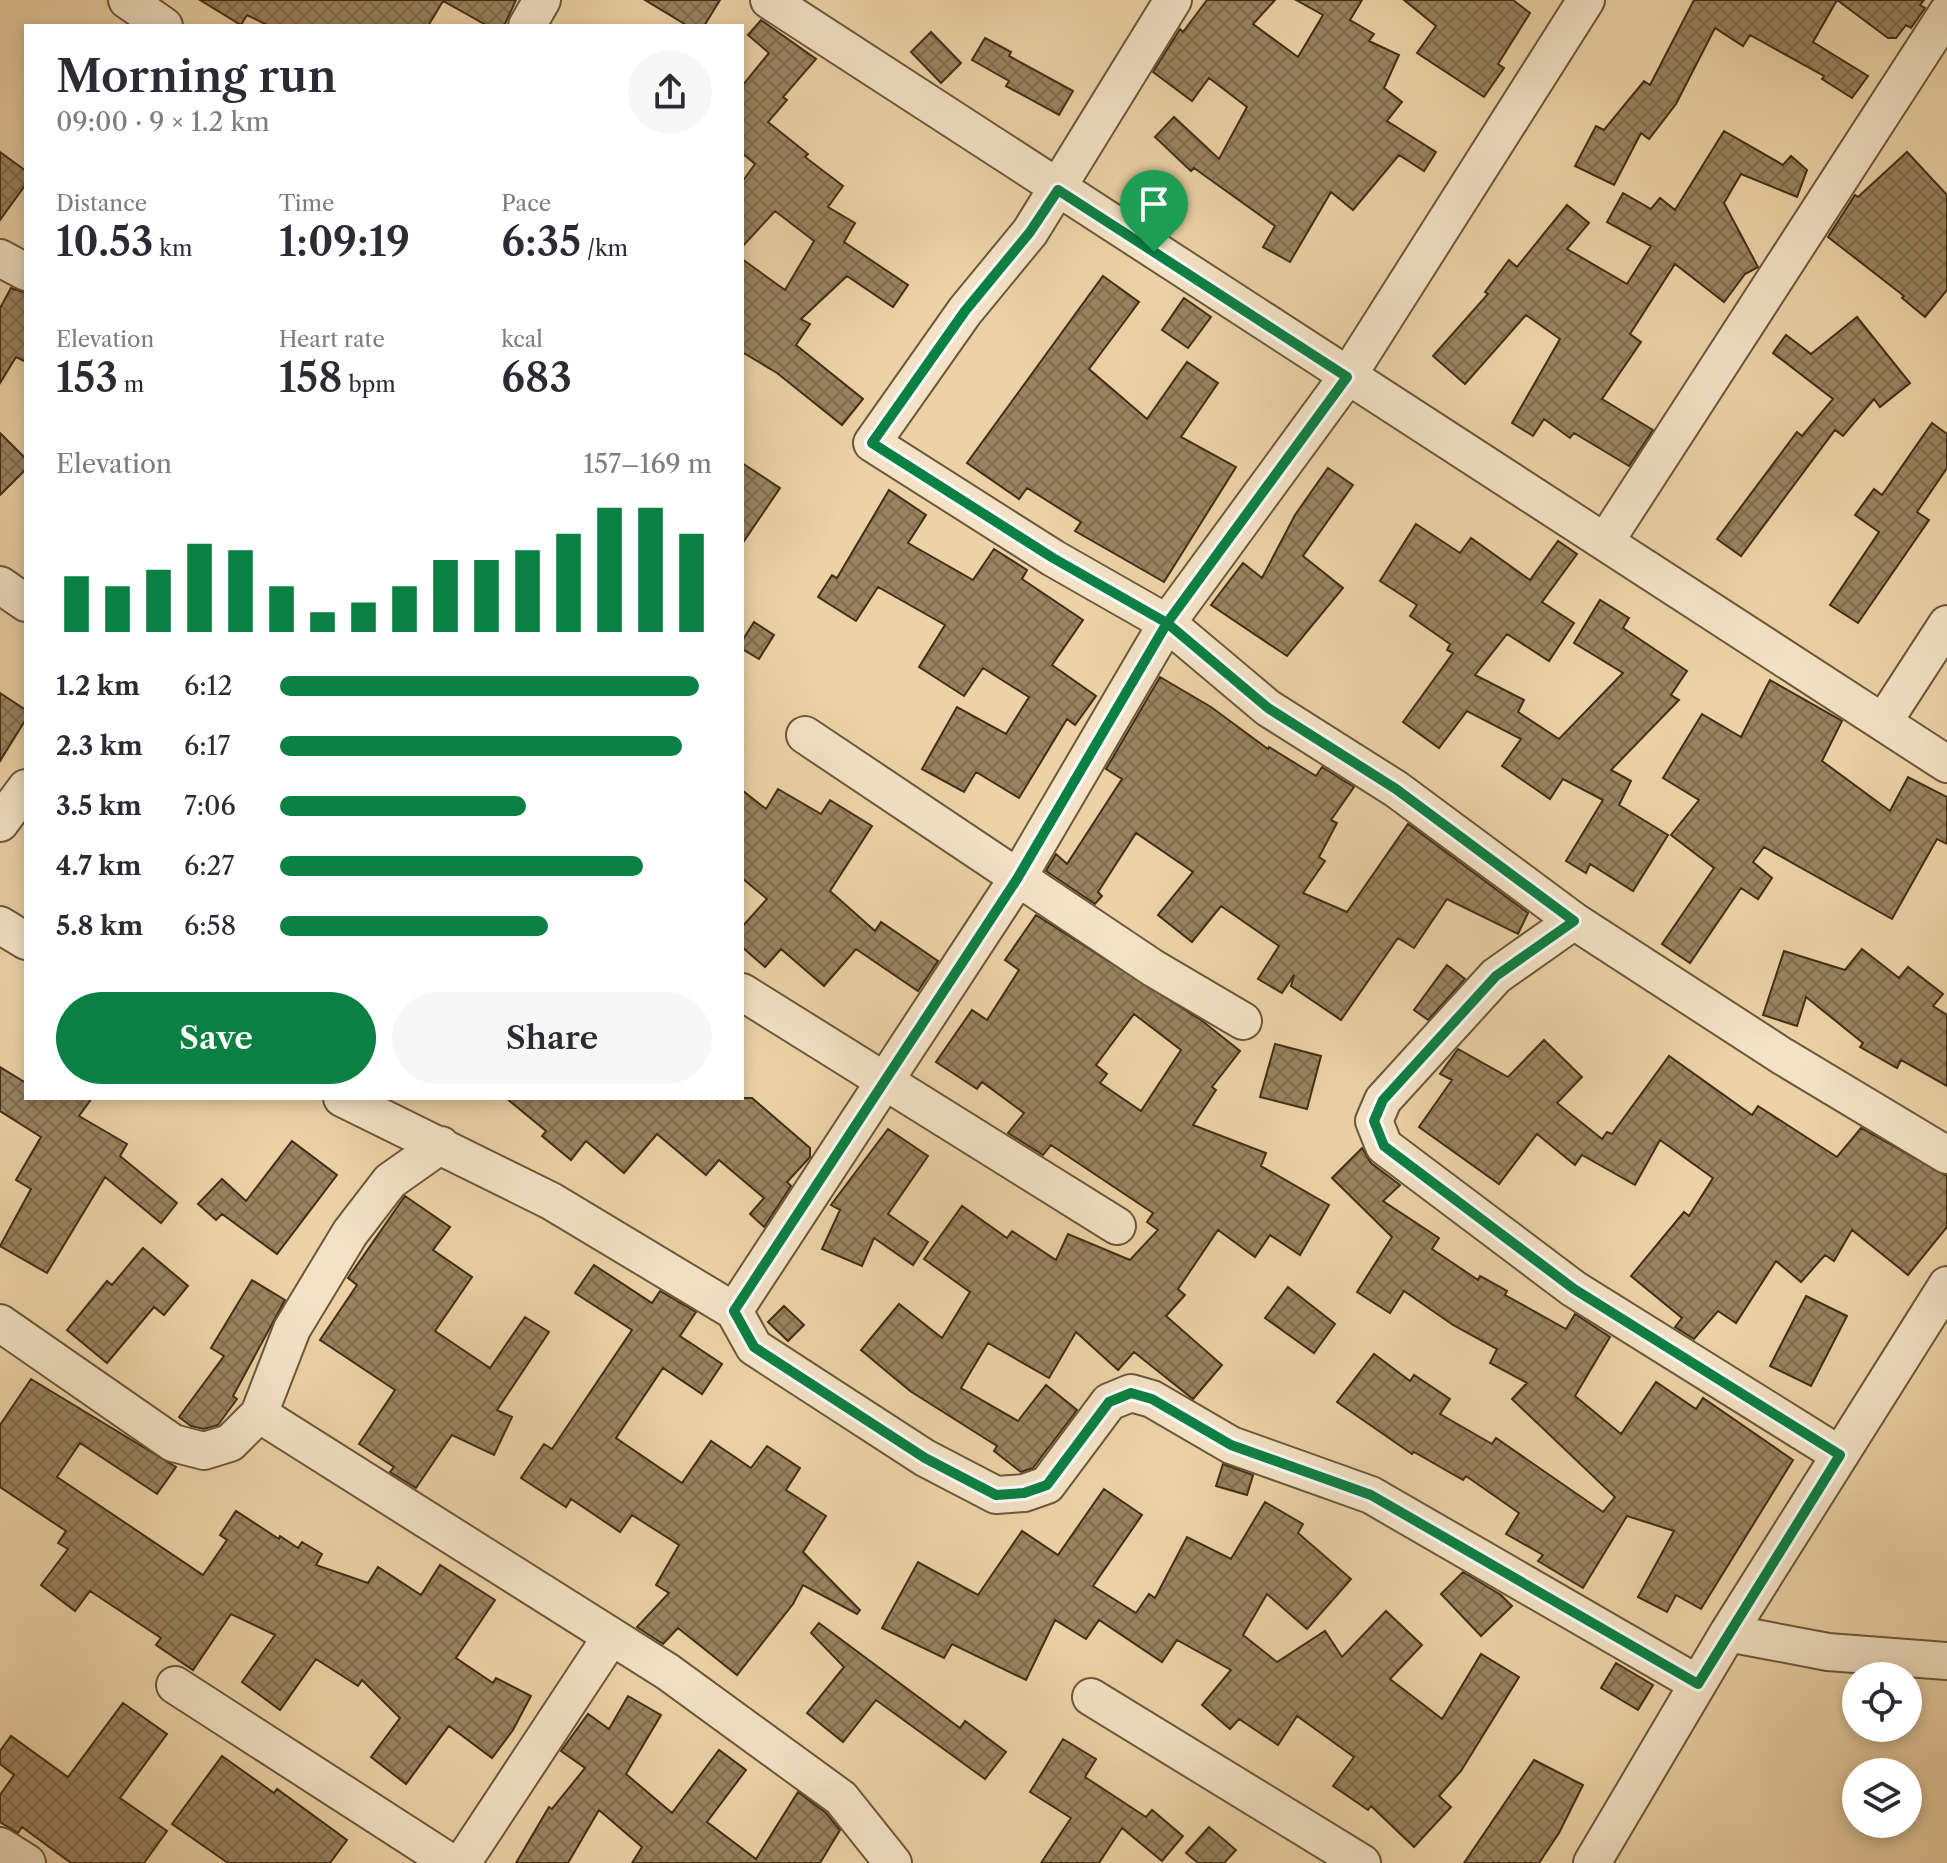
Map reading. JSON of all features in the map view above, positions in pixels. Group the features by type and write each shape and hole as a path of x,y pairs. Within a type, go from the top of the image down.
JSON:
{"street":[{"path":"127,0 161,24"},
{"path":"528,24 542,0"},
{"path":"769,0 1947,764"},
{"path":"1173,0 1030,232 965,311 872,443 1053,558 1167,623 1268,708 1396,789 1574,921 1782,1056 1947,1155"},
{"path":"734,1311 1017,879 1167,623 1347,377 1586,0"},
{"path":"1605,542 1947,13"},
{"path":"0,258 24,271"},
{"path":"0,585 24,602"},
{"path":"1884,721 1947,624"},
{"path":"805,735 1153,968 1243,1021"},
{"path":"0,823 24,791"},
{"path":"1574,921 1496,976 1383,1100 1374,1121 1384,1146 1574,1289 1840,1455"},
{"path":"0,925 24,940"},
{"path":"744,993 882,1083 1117,1226"},
{"path":"346,1100 551,1201 734,1311 754,1347 925,1458 996,1495 1024,1493 1047,1485 1109,1402 1131,1393 1152,1399 1231,1445 1371,1495 1698,1684"},
{"path":"0,1323 173,1443 204,1451 230,1443 259,1414 292,1329 350,1233 390,1181 441,1145"},
{"path":"1592,1863 1728,1633 1947,1285"},
{"path":"259,1414 668,1672 841,1798 893,1863"},
{"path":"1728,1633 1828,1652 1947,1661"},
{"path":"462,1863 611,1637"},
{"path":"175,1685 451,1863"},
{"path":"1091,1697 1362,1863"},
{"path":"0,1846 27,1863"}],"building":[{"path":"200,0 516,0 505,24 484,24 443,1 429,24 265,24 247,15 239,24"},
{"path":"645,0 720,0 705,24 685,24"},
{"path":"1207,0 1275,0 1253,24 1298,57 1323,15 1296,0 1362,0 1350,20 1374,34 1369,41 1399,55 1384,88 1402,102 1387,121 1436,152 1424,171 1399,155 1353,210 1331,192 1290,262 1263,247 1275,226 1194,168 1191,171 1155,137 1174,117 1219,159 1247,107 1209,78 1192,101 1153,72 1180,29 1183,32"},
{"path":"1404,0 1513,0 1530,13 1498,64 1504,68 1484,97 1417,53 1436,26"},
{"path":"1694,0 1837,0 1813,42 1868,76 1852,98 1822,79 1824,76 1750,35 1743,46 1715,28 1676,104 1649,139 1641,133 1614,185 1575,166 1596,126 1604,130 1644,81 1650,85"},
{"path":"1837,0 1924,0 1920,5 1925,8 1911,28 1906,25 1896,38 1888,38"},
{"path":"761,20 816,59 783,97 787,100 768,122 808,154 805,157 843,186 828,207 855,223 844,242 908,285 893,307 847,276 801,319 810,324 796,345 863,399 842,425 777,373 744,353 744,260 785,290 814,241 775,211 744,245 744,179 755,164 744,155 744,84 769,53 748,35"},
{"path":"931,32 961,63 941,83 911,52"},
{"path":"985,38 1011,52 1009,56 1073,91 1059,115 1006,86 1009,81 972,60"},
{"path":"1724,131 1783,165 1791,156 1807,170 1797,197 1741,174 1724,203 1758,267 1745,274 1724,302 1675,264 1630,334 1641,342 1602,399 1653,430 1629,466 1574,433 1570,438 1544,419 1533,436 1512,423 1560,339 1526,315 1465,384 1433,356 1488,294 1485,292 1509,260 1517,267 1567,205 1589,223 1567,249 1627,284 1651,246 1607,222 1623,193 1651,209 1660,198 1675,210"},
{"path":"0,152 24,170 24,187 0,220"},
{"path":"1907,152 1947,195 1947,290 1925,317 1902,298 1904,296 1828,237 1855,195 1858,197"},
{"path":"1103,276 1139,302 1089,369 1147,419 1187,362 1218,383 1181,437 1236,467 1164,582 1075,531 1081,522 1027,488 1019,499 967,463"},
{"path":"11,288 24,292 24,361 16,357 0,383 0,308"},
{"path":"1184,298 1211,317 1188,348 1162,330"},
{"path":"1857,317 1910,383 1880,407 1874,399 1843,436 1835,430 1741,556 1717,539 1797,432 1802,436 1833,399 1773,353 1786,335 1811,354"},
{"path":"1932,423 1947,434 1947,468 1917,512 1929,520 1858,623 1830,605 1879,532 1855,515 1874,489 1882,495"},
{"path":"0,433 24,457 24,471 0,495"},
{"path":"744,464 780,488 744,541"},
{"path":"1328,468 1353,485 1303,556 1343,588 1287,656 1211,605 1243,563 1262,578 1295,515"},
{"path":"889,490 926,515 908,543 973,580 994,549 1027,570 1022,579 1083,620 1052,665 1096,696 1075,725 1067,719 1019,798 976,772 964,792 922,769 957,707 1006,734 1029,697 983,668 964,696 919,667 945,625 878,587 856,621 818,597 832,575 837,578"},
{"path":"1416,524 1460,553 1471,538 1530,580 1558,541 1577,554 1542,602 1574,623 1549,661 1507,634 1475,675 1524,700 1518,712 1559,739 1623,673 1574,643 1600,600 1629,618 1623,628 1687,671 1671,695 1679,700 1611,770 1631,781 1619,805 1668,835 1633,891 1590,864 1586,873 1566,861 1603,800 1563,779 1550,799 1502,766 1521,739 1467,711 1439,748 1403,722 1453,653 1447,650 1450,644 1410,616 1417,605 1380,581"},
{"path":"754,622 774,635 759,659 744,650 744,638"},
{"path":"1160,677 1211,707 1268,749 1316,776 1322,767 1354,787 1331,820 1337,823 1319,857 1325,861 1303,893 1347,912 1408,824 1528,913 1518,934 1447,899 1414,948 1398,938 1341,1020 1291,986 1294,975 1282,993 1258,979 1279,946 1221,906 1192,942 1158,915 1193,872 1136,833 1098,892 1102,896 1095,904 1046,871 1056,854 1067,864 1122,779 1106,769"},
{"path":"1770,680 1842,721 1822,761 1890,811 1908,777 1947,797 1947,844 1937,839 1892,919 1764,847 1753,862 1772,878 1758,899 1741,888 1690,963 1662,944 1714,868 1671,835 1699,800 1663,778 1702,714 1741,737"},
{"path":"0,693 24,709 24,722 0,761"},
{"path":"778,789 821,814 830,800 872,826 830,891 875,931 881,922 938,961 918,991 856,949 824,986 781,949 765,967 744,949 744,925 767,899 744,880 744,792 766,809"},
{"path":"1036,915 1201,1020 1240,1051 1212,1087 1216,1090 1193,1125 1266,1153 1261,1166 1329,1205 1300,1255 1270,1235 1255,1257 1218,1230 1178,1289 1185,1295 1166,1316 1222,1365 1193,1399 1134,1352 1118,1370 1076,1332 1049,1378 988,1343 961,1388 1018,1421 1046,1385 1077,1410 1033,1468 1021,1472 994,1451 997,1446 910,1391 861,1350 899,1304 942,1338 970,1292 924,1259 962,1206 1007,1238 1012,1231 1056,1260 1068,1234 1130,1260 1158,1230 1147,1222 1153,1213 1051,1145 1043,1155 1008,1133 1024,1113 982,1082 977,1089 936,1062 972,1010 987,1020 1019,970 1005,960","holes":["1134,1014 1181,1050 1141,1111 1100,1083 1107,1074 1096,1065"]},
{"path":"1862,949 1899,978 1908,967 1943,994 1933,1006 1947,1015 1947,1086 1901,1060 1897,1068 1860,1047 1863,1043 1806,997 1797,1026 1763,1015 1784,951 1845,970"},
{"path":"1447,965 1465,979 1428,1020 1414,1010"},
{"path":"1544,1040 1582,1077 1557,1103 1602,1139 1607,1132 1612,1134 1669,1056 1752,1115 1758,1106 1837,1157 1861,1128 1947,1176 1947,1227 1908,1275 1852,1230 1834,1261 1825,1255 1801,1282 1776,1261 1736,1323 1718,1311 1694,1339 1675,1327 1682,1318 1631,1276 1684,1212 1689,1216 1713,1178 1660,1140 1635,1185 1582,1155 1575,1165 1537,1134 1499,1184 1419,1127 1452,1080 1440,1074 1458,1049 1508,1077"},
{"path":"1275,1044 1321,1056 1307,1109 1260,1097"},
{"path":"0,1067 24,1082 24,1100 91,1100 79,1116 127,1144 120,1156 177,1203 161,1223 105,1177 47,1273 0,1246 31,1189 16,1180 41,1137 0,1111"},
{"path":"752,1098 810,1148 810,1157 787,1182 791,1186 764,1227 750,1214 764,1198 719,1160 706,1175 657,1134 624,1173 586,1141 571,1160 542,1136 546,1131 508,1100"},
{"path":"888,1129 928,1156 888,1214 928,1242 913,1265 874,1238 862,1266 822,1249 840,1210 831,1205"},
{"path":"292,1141 337,1175 277,1254 222,1214 216,1220 198,1204 222,1179 246,1201"},
{"path":"1362,1148 1371,1163 1400,1185 1383,1201 1439,1238 1432,1249 1478,1280 1480,1276 1507,1291 1505,1295 1566,1329 1575,1314 1610,1337 1575,1396 1621,1434 1656,1382 1696,1409 1703,1398 1793,1460 1701,1609 1676,1595 1667,1612 1638,1597 1674,1531 1627,1516 1583,1588 1538,1561 1543,1555 1506,1534 1519,1513 1466,1476 1463,1480 1414,1452 1412,1454 1337,1402 1374,1354 1410,1381 1414,1375 1450,1399 1440,1414 1492,1444 1496,1438 1603,1512 1615,1497 1512,1399 1527,1383 1490,1363 1497,1349 1453,1325 1404,1291 1390,1313 1357,1292 1392,1237 1332,1178"},
{"path":"405,1196 450,1227 433,1250 472,1277 435,1331 490,1368 525,1317 549,1332 497,1410 512,1417 494,1455 452,1435 416,1488 390,1472 394,1467 359,1444 395,1390 320,1340 357,1285 348,1278"},
{"path":"143,1248 188,1286 164,1315 154,1307 107,1363 67,1330 107,1281 112,1285"},
{"path":"594,1265 652,1303 660,1291 696,1312 680,1336 722,1364 702,1394 663,1368 616,1438 682,1483 711,1441 751,1468 767,1446 800,1468 786,1490 826,1516 803,1552 860,1610 857,1614 803,1585 793,1604 737,1675 678,1628 663,1644 637,1627 669,1593 656,1585 679,1545 632,1515 620,1532 571,1499 566,1507 521,1478 544,1444 552,1449 632,1330 575,1293"},
{"path":"252,1280 285,1300 233,1396 237,1399 218,1425 204,1429 191,1426 179,1417 224,1356 211,1348"},
{"path":"1288,1287 1335,1324 1314,1353 1265,1318"},
{"path":"1806,1296 1847,1316 1811,1386 1770,1366"},
{"path":"784,1306 804,1325 788,1341 768,1322"},
{"path":"31,1379 176,1467 157,1494 80,1443 57,1477 203,1575 227,1540 220,1535 236,1511 279,1539 280,1536 298,1548 302,1542 322,1554 316,1565 368,1583 378,1567 421,1595 440,1565 495,1600 456,1658 493,1683 496,1678 531,1696 513,1730 492,1758 449,1726 406,1784 371,1757 400,1718 362,1680 358,1686 316,1659 280,1710 242,1682 275,1635 231,1614 193,1670 156,1645 161,1638 90,1591 75,1611 41,1585 68,1549 58,1543 66,1531 0,1487 0,1425"},
{"path":"1223,1464 1253,1475 1247,1495 1216,1486"},
{"path":"1104,1489 1142,1515 1093,1586 1136,1613 1149,1594 1155,1598 1187,1537 1231,1559 1265,1502 1303,1524 1298,1533 1351,1579 1307,1629 1267,1594 1243,1635 1277,1662 1325,1631 1342,1657 1386,1611 1422,1645 1390,1679 1442,1719 1481,1654 1519,1677 1461,1771 1439,1796 1451,1807 1414,1847 1371,1806 1368,1810 1333,1786 1354,1757 1297,1716 1278,1745 1239,1719 1230,1729 1202,1705 1231,1670 1177,1640 1162,1662 1099,1620 1086,1639 1055,1620 1026,1680 952,1644 944,1658 882,1628 918,1562 978,1595 1022,1531 1058,1555"},
{"path":"1463,1572 1501,1595 1512,1606 1481,1636 1441,1594"},
{"path":"819,1623 960,1728 965,1721 1006,1752 985,1779 876,1700 843,1742 807,1713 844,1667 811,1633"},
{"path":"1616,1663 1653,1685 1638,1710 1601,1688"},
{"path":"628,1696 661,1715 626,1774 672,1813 719,1750 746,1770 707,1822 756,1859 798,1792 826,1813 840,1830 820,1863 632,1863 642,1847 599,1810 568,1863 516,1863 549,1807 552,1809 585,1768 561,1751 588,1714 609,1729"},
{"path":"123,1703 167,1734 120,1798 167,1831 144,1863 71,1863 22,1827 18,1833 0,1822 0,1795 14,1775 0,1764 0,1751 11,1736 68,1777"},
{"path":"1063,1739 1096,1759 1085,1777 1146,1817 1152,1810 1183,1836 1162,1861 1122,1828 1099,1863 1041,1863 1071,1818 1030,1792"},
{"path":"222,1756 274,1793 277,1789 347,1840 330,1863 228,1863 172,1824"},
{"path":"1534,1760 1583,1785 1559,1833 1539,1863 1464,1863"},
{"path":"1209,1827 1236,1850 1224,1863 1198,1863 1186,1853"}],"route":[{"path":"1154,252 1058,190 1030,232 965,311 872,443 1053,558 1167,623 1268,708 1396,789 1574,921 1496,976 1383,1100 1374,1121 1384,1146 1574,1289 1840,1455 1698,1684 1371,1495 1231,1445 1152,1399 1131,1393 1109,1402 1047,1485 1024,1493 996,1495 925,1458 754,1347 734,1311 1017,879 1167,623 1347,377 1154,252"}]}
